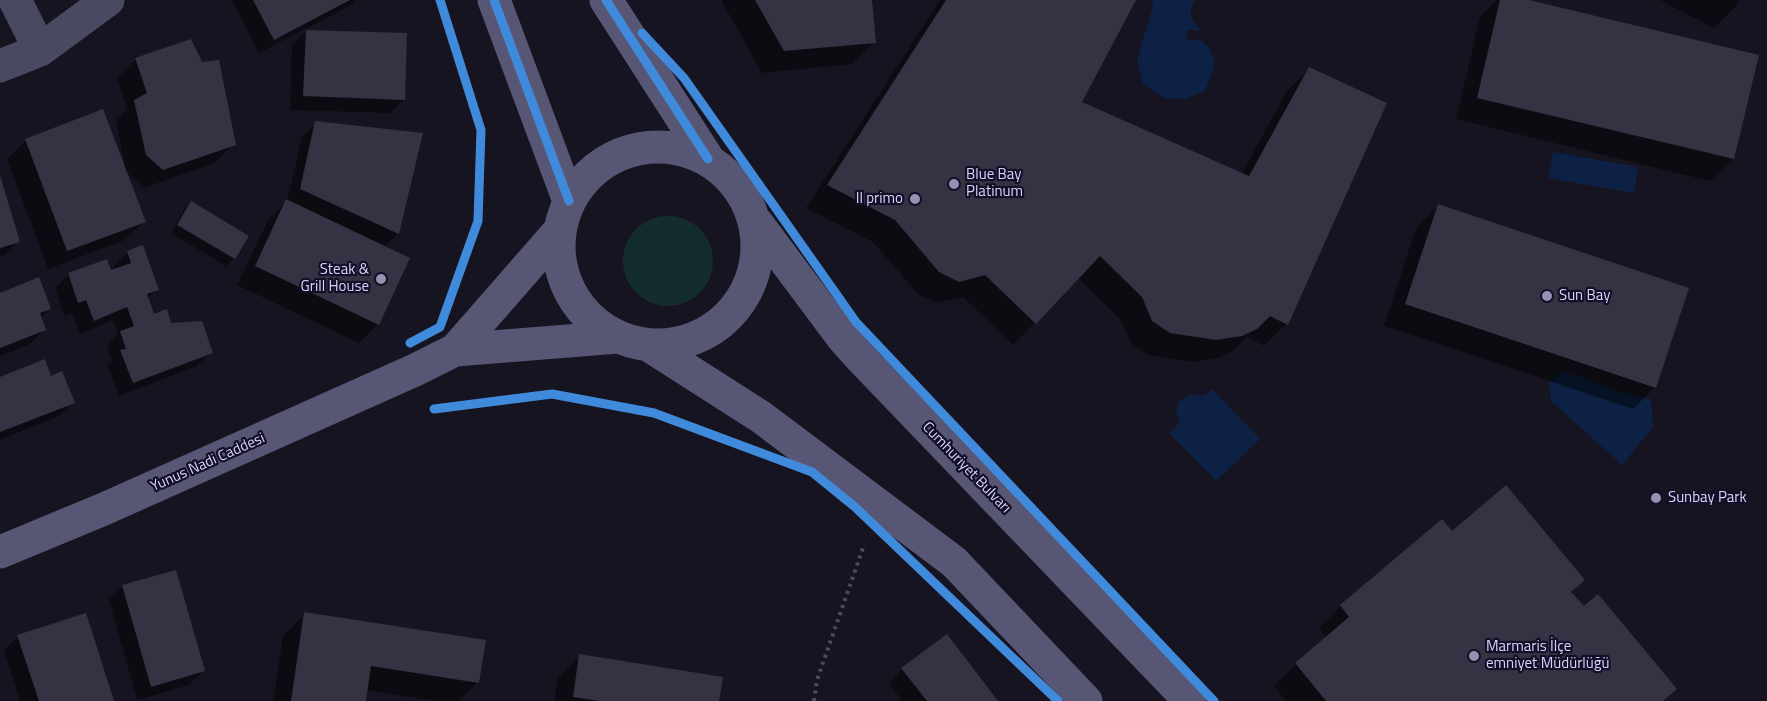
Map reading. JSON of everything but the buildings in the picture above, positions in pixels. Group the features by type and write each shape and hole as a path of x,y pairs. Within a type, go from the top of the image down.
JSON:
{"main road":[{"path":"494,0 569,201"},
{"path":"606,0 708,159 757,223 759,236 759,262 751,286 737,309 712,331 682,343 650,346"},
{"path":"708,159 673,145 642,146 612,155 587,175 569,201 559,231 560,263 571,293 590,319 618,337 650,346 761,417 954,562 1086,701"},
{"name":"Cumhuriyet Bulvarı","path":"757,223 858,355 1190,701"},
{"path":"455,350 559,231"},
{"path":"455,350 618,337"},
{"name":"Yunus Nadi Caddesi","path":"0,552 104,509 455,350"}],"street":[{"path":"15,0 40,50"},
{"path":"0,66 40,50 108,0"}],"path":[{"path":"814,701 817,680 868,536"}],"green space":[{"path":"668,216 685,220 700,229 709,244 713,261 709,278 700,293 685,302 668,306 651,302 636,293 627,278 623,261 627,244 636,229 651,220"}],"water":[{"path":"1152,0 1195,0 1190,16 1200,31 1188,30 1186,37 1189,41 1199,39 1206,45 1211,51 1214,64 1204,92 1184,99 1164,98 1143,84 1137,60 1153,7"},
{"path":"1553,152 1638,167 1634,193 1548,178"},
{"path":"1566,372 1651,400 1653,427 1622,465 1551,401 1549,381"},
{"path":"1212,389 1260,439 1216,481 1169,433 1180,422 1176,414 1178,402 1190,395 1204,396"}],"cycle path":[{"path":"410,343 440,327 478,221 481,130 440,0"},
{"path":"494,0 569,201"},
{"path":"606,0 708,159"},
{"path":"642,33 684,78 856,322 1214,701"},
{"path":"434,409 552,394 654,413 812,472 855,507 1058,701"}],"place":[{"name":"Blue Bay Platinum","path":"954,184"},
{"name":"Il primo","path":"915,199"},
{"name":"Steak & Grill House","path":"381,279"},
{"name":"Sun Bay","path":"1547,296"},
{"name":"Sunbay Park","path":"1656,498"},
{"name":"Marmaris İlçe emniyet Müdürlüğü","path":"1474,656"}]}
